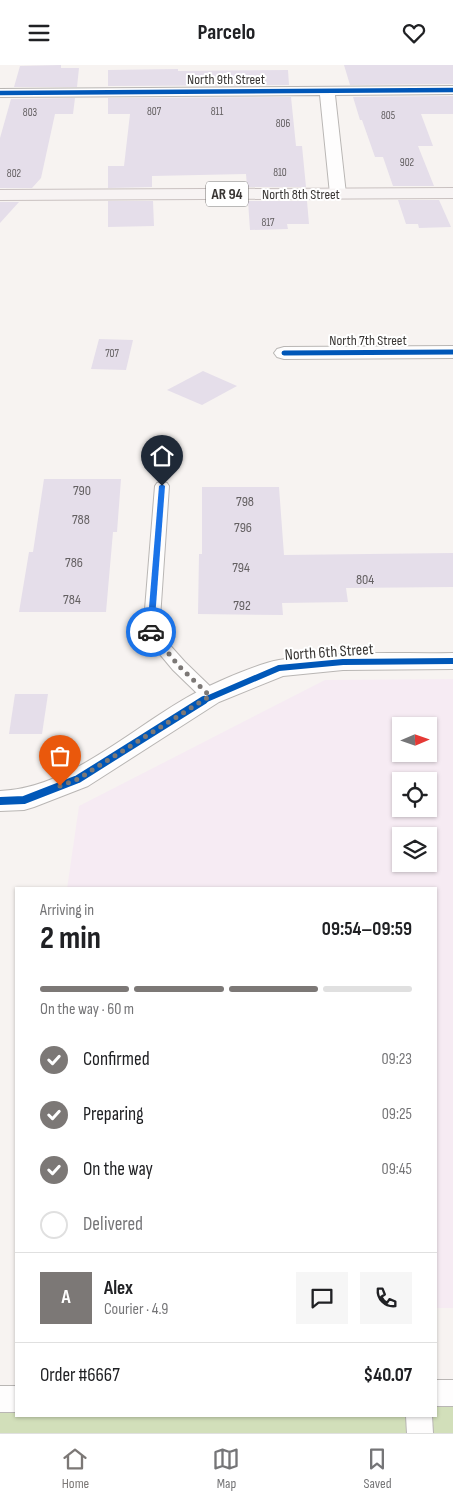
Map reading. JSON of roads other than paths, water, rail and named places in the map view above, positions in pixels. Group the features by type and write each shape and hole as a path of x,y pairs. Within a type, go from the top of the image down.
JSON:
{"main road":[{"name":"North 8th Street","path":"0,195 453,193"}],"street":[{"name":"North 9th Street","path":"0,93 453,90"},
{"path":"327,91 338,193"},
{"name":"North 7th Street","path":"284,353 453,352"},
{"name":"North 6th Street","path":"0,801 24,800 78,779 210,696 279,668 344,662 453,661"}],"lane":[{"path":"162,486 150,634 210,696"},
{"path":"437,1393 453,1393"},
{"path":"0,1399 15,1399"},
{"path":"419,1417 420,1433"}]}
